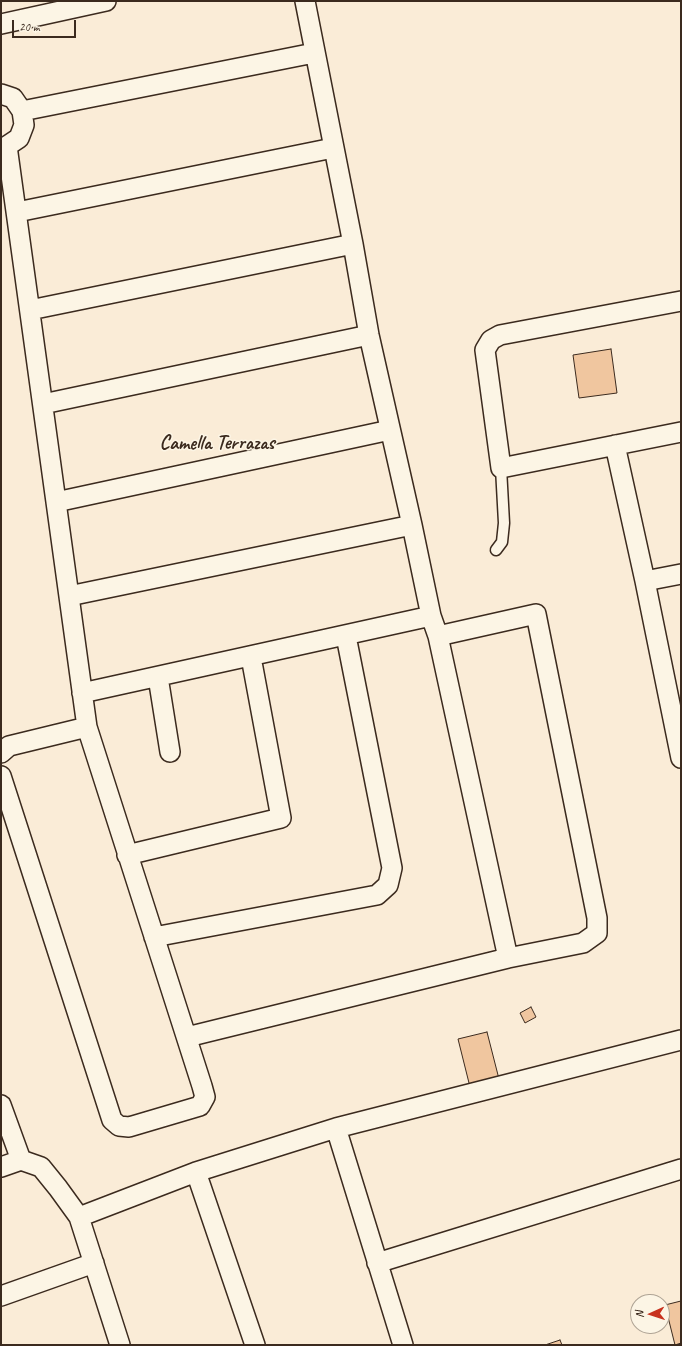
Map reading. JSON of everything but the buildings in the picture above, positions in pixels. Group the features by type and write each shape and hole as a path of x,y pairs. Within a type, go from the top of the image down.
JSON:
{"street":[{"path":"1,24 102,1"},
{"path":"305,1 314,53 353,244 369,335 412,524 431,616 438,636 508,958"},
{"path":"22,111 314,53"},
{"path":"1,94 13,98 22,111 24,125 19,138 4,147 16,212 87,727 205,1097 200,1106 129,1127 119,1126 112,1120 1,776"},
{"path":"16,212 333,148"},
{"path":"30,310 353,244"},
{"path":"681,301 500,335 491,340 486,350 501,468 681,432"},
{"path":"43,404 369,335"},
{"path":"56,502 390,430"},
{"path":"615,445 646,581 676,699 681,758"},
{"path":"69,596 412,524"},
{"path":"646,581 681,574"},
{"path":"187,1037 508,958 583,943 597,933 597,918 536,614 438,636"},
{"path":"82,693 251,657 431,616"},
{"path":"154,937 377,895 388,884 392,868 346,636"},
{"path":"127,855 280,818 251,657"},
{"path":"158,677 170,752"},
{"path":"1,753 9,746 87,727"},
{"path":"79,1217 196,1172 336,1128 681,1040"},
{"path":"1,1105 21,1160"},
{"path":"336,1128 403,1345"},
{"path":"1,1167 21,1160 42,1167 79,1217 120,1345"},
{"path":"377,1264 681,1169"},
{"path":"196,1172 255,1345"},
{"path":"1,1296 94,1263"}],"lane":[{"path":"496,550 502,542 504,524 501,468"}],"district":[{"name":"Camella Terrazas","path":"217,444"}]}
